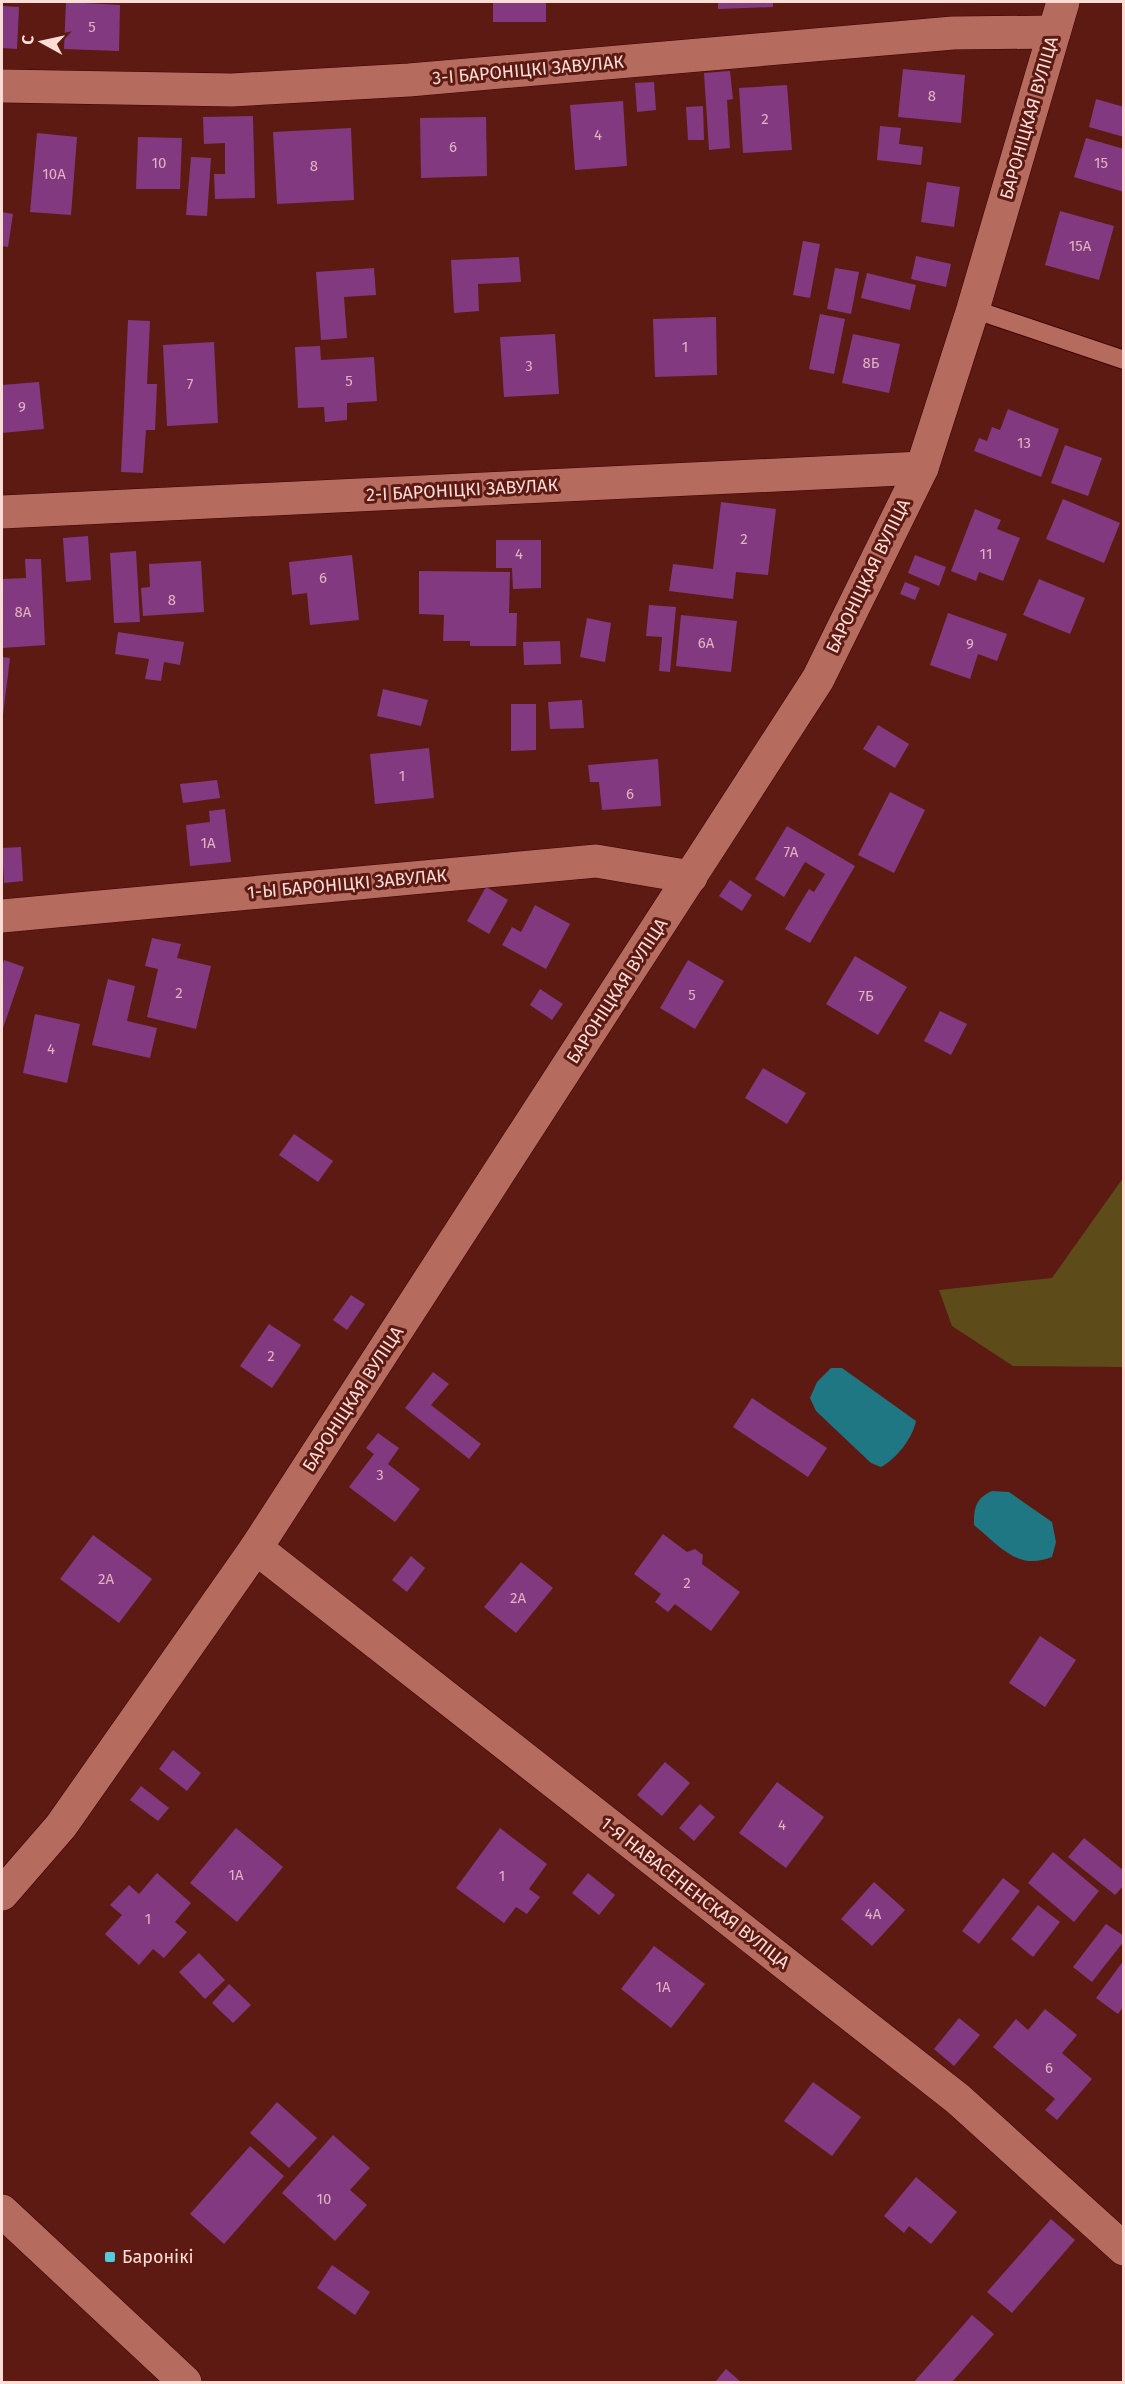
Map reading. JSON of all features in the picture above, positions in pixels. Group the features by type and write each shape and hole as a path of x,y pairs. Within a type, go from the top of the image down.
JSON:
{"street":[{"name":"БАРОНІЦКАЯ ВУЛІЦА","path":"2,1894 61,1826 256,1548 818,679 922,468 973,309 1063,2"},
{"name":"3-І БАРОНІЦКІ ЗАВУЛАК","path":"2,86 232,90 421,79 953,33 1054,32"},
{"name":"2-І БАРОНІЦКІ ЗАВУЛАК","path":"2,512 922,468"},
{"name":"1-Ы БАРОНІЦКІ ЗАВУЛАК","path":"2,916 596,861 691,877"},
{"name":"1-Я НАВАСЕНЕНСКАЯ ВУЛІЦА","path":"256,1548 958,2099 1124,2249"},
{"path":"2,2211 185,2382"}],"lane":[{"path":"973,309 1124,360"}],"shaded area":[{"path":"1123,1178 1123,1367 1013,1366 952,1326 939,1290 1052,1278"}],"water":[{"path":"831,1368 842,1368 916,1421 903,1447 893,1459 881,1467 871,1463 816,1411 810,1398 817,1382"},
{"path":"992,1491 1009,1492 1052,1522 1056,1542 1052,1557 1040,1561 1019,1559 1001,1548 974,1525 974,1514 979,1501"}],"building":[{"path":"66,2 120,5 119,51 64,49"},
{"path":"493,2 546,2 546,22 493,22"},
{"path":"718,2 773,2 773,7 718,9"},
{"path":"2,6 19,7 17,49 2,48"},
{"path":"903,69 965,75 961,123 898,117"},
{"path":"730,71 733,99 727,100 730,148 709,150 704,73"},
{"path":"654,82 656,110 637,112 635,83"},
{"path":"787,85 792,150 743,153 739,88"},
{"path":"1096,99 1124,107 1124,137 1089,127"},
{"path":"623,101 627,166 575,170 570,105"},
{"path":"703,106 704,140 688,140 686,107"},
{"path":"253,116 255,198 215,199 214,174 225,174 225,143 204,144 203,117"},
{"path":"486,117 487,176 421,178 420,118"},
{"path":"880,126 901,128 899,144 923,147 921,165 877,160"},
{"path":"351,128 354,200 277,204 273,132"},
{"path":"37,133 77,137 71,215 30,212"},
{"path":"138,137 182,138 180,189 136,189"},
{"path":"1086,138 1124,149 1124,192 1074,177"},
{"path":"191,157 211,158 207,216 186,215"},
{"path":"927,182 960,187 954,227 921,222"},
{"path":"1060,211 1114,226 1099,280 1045,265"},
{"path":"2,212 13,214 8,247 2,246"},
{"path":"803,241 820,244 810,298 793,295"},
{"path":"916,256 951,264 946,287 911,279"},
{"path":"519,257 521,282 478,284 479,311 454,313 451,260"},
{"path":"374,268 376,295 344,297 347,338 321,340 316,272"},
{"path":"835,268 859,272 851,314 827,309"},
{"path":"867,273 916,285 910,310 861,298"},
{"path":"820,314 845,319 834,374 809,369"},
{"path":"716,317 717,375 655,377 653,319"},
{"path":"128,320 150,321 147,384 157,384 155,430 146,430 143,473 121,472"},
{"path":"555,334 559,394 504,397 500,337"},
{"path":"853,334 900,344 889,393 842,383"},
{"path":"214,342 218,423 167,426 163,345"},
{"path":"320,346 321,360 374,357 377,401 347,403 347,420 325,422 324,407 298,408 295,347"},
{"path":"39,382 44,429 2,433 2,385"},
{"path":"1008,409 1059,429 1041,477 974,451 979,438 987,441 992,427 1000,430"},
{"path":"1065,445 1102,458 1088,496 1051,483"},
{"path":"1063,499 1120,523 1104,563 1046,539"},
{"path":"721,502 776,509 768,575 736,572 733,599 669,591 673,564 713,569"},
{"path":"975,509 1001,520 997,529 1020,538 1003,581 979,572 976,581 951,571"},
{"path":"88,536 91,580 66,582 63,538"},
{"path":"496,540 541,540 541,588 513,589 512,568 496,568"},
{"path":"136,551 140,622 114,623 110,553"},
{"path":"352,555 359,620 310,625 307,593 292,595 289,562"},
{"path":"915,555 946,567 939,586 908,573"},
{"path":"25,559 41,559 45,645 2,648 2,579 26,578"},
{"path":"201,561 204,612 143,616 141,588 150,587 149,564"},
{"path":"419,571 510,572 509,613 517,613 516,646 470,646 470,641 443,641 444,615 419,614"},
{"path":"1039,579 1085,598 1070,634 1023,615"},
{"path":"905,582 920,588 915,600 900,594"},
{"path":"649,605 676,607 670,672 659,671 662,637 646,636"},
{"path":"948,613 1007,634 997,661 978,654 970,679 930,665"},
{"path":"681,615 737,621 731,672 676,666"},
{"path":"587,618 611,623 605,662 580,657"},
{"path":"118,632 184,642 180,665 164,662 161,681 145,679 149,659 115,654"},
{"path":"560,641 561,664 524,665 523,642"},
{"path":"2,657 10,658 3,715 2,715"},
{"path":"383,689 428,700 421,726 377,716"},
{"path":"582,700 584,728 550,729 548,702"},
{"path":"511,704 536,704 536,750 511,751"},
{"path":"878,725 909,744 895,768 863,749"},
{"path":"429,748 434,798 375,804 370,754"},
{"path":"658,759 661,806 602,810 599,782 590,782 588,765"},
{"path":"217,780 220,798 183,803 180,784"},
{"path":"890,792 925,810 894,873 858,855"},
{"path":"225,809 231,862 190,866 186,825 210,822 209,811"},
{"path":"787,826 855,866 810,943 785,929 809,889 814,892 825,874 805,862 784,897 755,879"},
{"path":"21,847 23,881 4,883 2,848"},
{"path":"730,880 752,895 742,911 719,896"},
{"path":"486,887 508,900 489,934 467,921"},
{"path":"535,905 570,924 546,969 502,945 512,927 521,932"},
{"path":"152,938 181,944 177,958 211,966 196,1029 147,1017 158,969 145,966"},
{"path":"855,956 907,987 878,1035 826,1004"},
{"path":"4,960 24,967 2,1031 2,967"},
{"path":"688,960 724,981 695,1029 660,1008"},
{"path":"108,979 135,986 127,1021 157,1028 150,1058 92,1045"},
{"path":"540,989 563,1004 552,1020 530,1005"},
{"path":"940,1011 967,1024 951,1055 924,1041"},
{"path":"35,1014 80,1024 67,1083 23,1073"},
{"path":"763,1068 806,1093 787,1124 745,1098"},
{"path":"294,1134 333,1161 318,1182 279,1155"},
{"path":"351,1295 365,1304 347,1330 333,1320"},
{"path":"269,1324 301,1345 272,1388 240,1366"},
{"path":"433,1372 449,1384 431,1405 481,1444 469,1459 405,1408"},
{"path":"752,1398 827,1448 808,1477 733,1427"},
{"path":"378,1433 399,1448 388,1464 420,1489 395,1522 349,1487 374,1454 366,1448"},
{"path":"663,1534 687,1552 695,1549 703,1555 702,1564 740,1592 711,1631 675,1604 668,1612 655,1602 661,1594 634,1574"},
{"path":"93,1535 152,1579 119,1623 60,1579"},
{"path":"411,1556 425,1568 407,1592 392,1580"},
{"path":"521,1562 553,1588 516,1633 484,1607"},
{"path":"1040,1636 1076,1660 1045,1707 1009,1683"},
{"path":"173,1750 201,1773 187,1791 159,1769"},
{"path":"665,1762 690,1783 662,1816 637,1795"},
{"path":"777,1782 824,1817 786,1868 739,1833"},
{"path":"141,1786 169,1808 158,1821 130,1800"},
{"path":"700,1804 715,1817 694,1841 679,1828"},
{"path":"236,1828 283,1867 237,1922 190,1883"},
{"path":"500,1828 547,1864 529,1889 540,1897 527,1914 516,1907 504,1923 456,1888"},
{"path":"1084,1838 1124,1871 1124,1885 1115,1895 1068,1857"},
{"path":"1053,1852 1099,1891 1074,1922 1028,1883"},
{"path":"157,1873 191,1903 175,1922 187,1932 164,1958 153,1949 139,1965 105,1934 122,1915 110,1905 129,1885 139,1894"},
{"path":"588,1873 615,1895 599,1915 572,1893"},
{"path":"1003,1878 1020,1891 979,1944 962,1931"},
{"path":"874,1882 905,1910 872,1946 841,1919"},
{"path":"1038,1905 1060,1922 1033,1957 1011,1939"},
{"path":"1106,1924 1124,1936 1124,1941 1092,1982 1073,1967"},
{"path":"654,1946 705,1984 671,2028 621,1989"},
{"path":"199,1953 225,1980 205,1999 179,1972"},
{"path":"1124,1960 1124,2006 1118,2014 1096,1998"},
{"path":"229,1984 251,2005 233,2023 212,2003"},
{"path":"1045,2009 1077,2035 1062,2053 1092,2079 1057,2120 1045,2110 1055,2099 993,2047 1016,2019 1028,2030"},
{"path":"959,2018 980,2035 954,2066 934,2049"},
{"path":"813,2082 861,2117 832,2156 784,2121"},
{"path":"277,2102 317,2138 289,2168 250,2133"},
{"path":"333,2135 370,2168 350,2190 367,2205 335,2241 282,2193"},
{"path":"250,2146 284,2176 224,2244 190,2214"},
{"path":"916,2177 957,2212 931,2244 909,2226 904,2233 884,2216"},
{"path":"1051,2219 1075,2240 1012,2313 987,2292"},
{"path":"332,2265 370,2292 355,2315 317,2288"},
{"path":"972,2315 994,2334 952,2382 914,2382"},
{"path":"726,2369 741,2382 715,2382"}],"place":[{"name":"Баронікі","path":"110,2257"}]}
